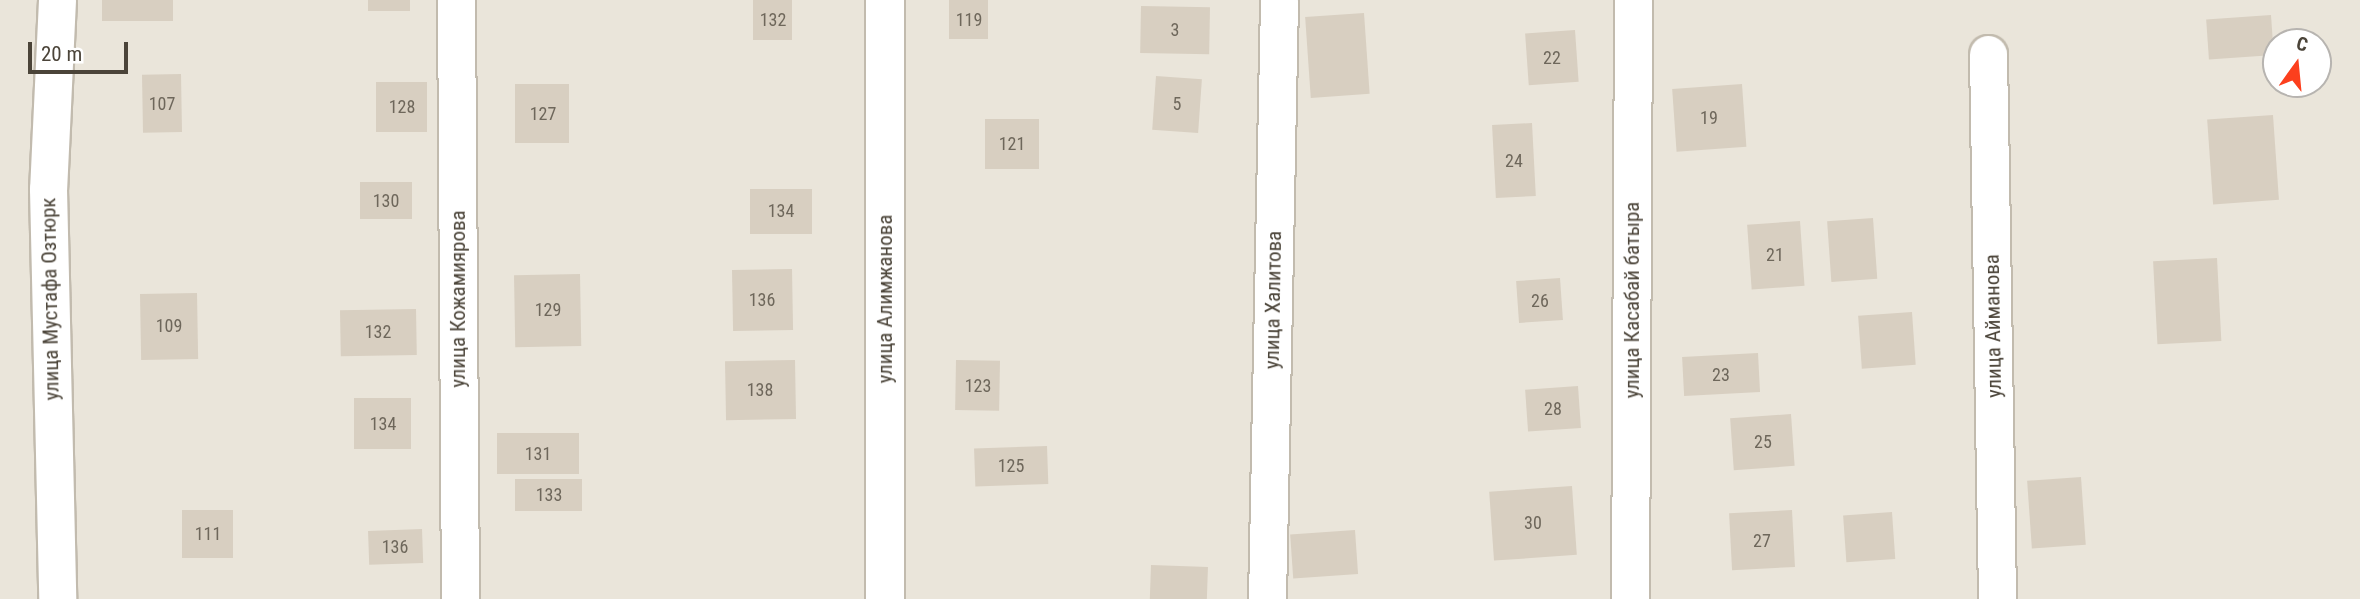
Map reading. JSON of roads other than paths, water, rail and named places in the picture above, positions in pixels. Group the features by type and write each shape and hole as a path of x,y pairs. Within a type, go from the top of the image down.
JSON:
{"street":[{"name":"улица Мустафа Озтюрк","path":"57,0 48,189 57,599"},
{"name":"улица Кожамиярова","path":"456,0 460,599"},
{"name":"улица Алимжанова","path":"885,0 885,599"},
{"name":"улица Халитова","path":"1267,599 1279,0"},
{"name":"улица Касабай батыра","path":"1630,599 1633,0"},
{"name":"улица Айманова","path":"1989,54 1997,599"}]}
